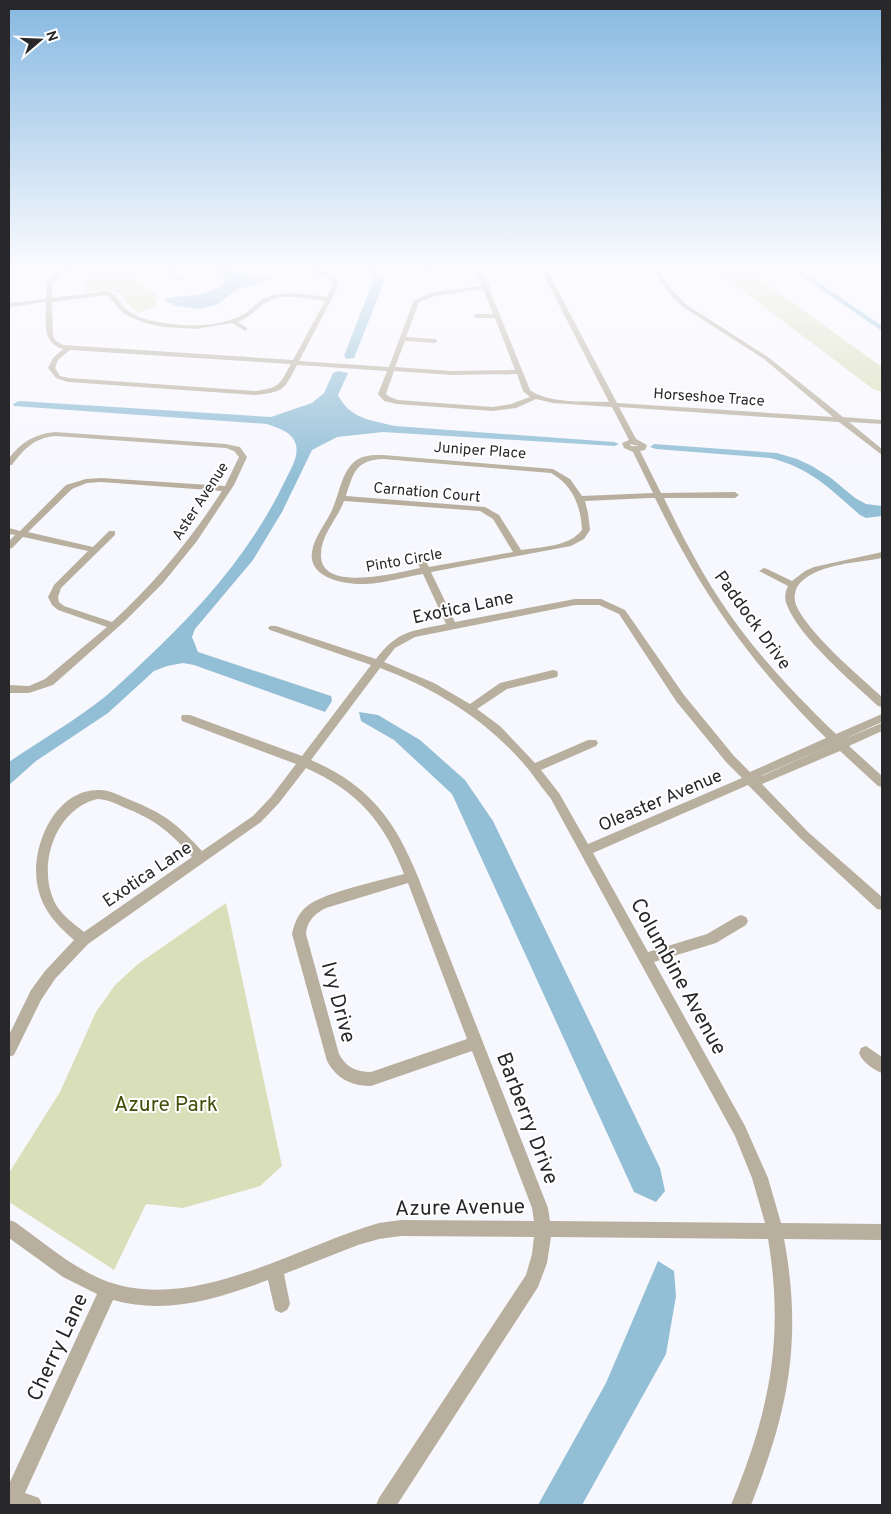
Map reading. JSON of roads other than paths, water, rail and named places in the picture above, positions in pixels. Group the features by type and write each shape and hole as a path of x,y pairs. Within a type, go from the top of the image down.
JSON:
{"street":[{"path":"51,337 56,344 68,348 464,373 520,372"},
{"path":"68,348 55,358 51,368 54,374 68,380 255,393 268,392 281,387 309,337"},
{"path":"435,341 401,339 382,394 387,399 398,402 492,409 520,404 535,397 527,390 506,337"},
{"name":"Paddock Drive","path":"579,337 700,575 738,633 780,683 838,742 882,783"},
{"path":"735,337 753,348 882,453"},
{"name":"Horseshoe Trace","path":"535,397 549,401 882,422"},
{"name":"Aster Avenue","path":"9,463 26,443 37,437 50,434 226,446 237,449 243,457 227,489 203,527 179,558 114,626 54,678 38,687 25,690 9,689"},
{"name":"Juniper Place","path":"366,459 383,457 549,470 560,474 568,480 580,501"},
{"name":"Pinto Circle","path":"366,459 353,469 342,498 316,553 318,563 324,571 341,579 362,582 568,544 581,537 586,530 580,501"},
{"path":"9,546 65,490 72,485 86,481 101,480 227,489"},
{"path":"580,501 651,500 659,496 735,495"},
{"name":"Carnation Court","path":"342,498 477,508 496,517 518,553"},
{"path":"9,532 95,550"},
{"path":"112,532 57,586 54,600 61,608 114,626"},
{"path":"882,556 818,568 802,575 793,585 790,594 791,603 799,617 844,667 882,703"},
{"path":"420,558 452,626"},
{"path":"764,571 793,585"},
{"name":"Exotica Lane","path":"9,1050 36,995 60,963 83,940 257,819 275,800 391,646 403,638 452,626 581,601 596,601 615,607 628,618 680,698 749,780 804,835 882,905"},
{"name":"Columbine Avenue","path":"273,628 378,663 433,686 471,708 504,735 534,768 555,796 744,1138 759,1175 776,1231 785,1309 784,1350 780,1384 769,1434 755,1476 741,1505"},
{"path":"471,708 504,686 553,674"},
{"name":"Barberry Drive","path":"186,718 304,762 333,775 350,786 370,804 390,829 412,877 540,1208 543,1229 540,1260 527,1290 386,1505"},
{"name":"Oleaster Avenue","path":"585,851 749,780 763,780 882,718"},
{"name":"Oleaster Avenue","path":"838,742 882,728"},
{"path":"534,768 592,743"},
{"path":"83,940 54,911 47,900 41,868 47,842 61,816 75,801 92,794 105,794 150,813 174,829 201,858"},
{"name":"Ivy Drive","path":"412,877 316,906 305,915 302,921 299,934 332,1056 347,1074 354,1078 371,1079 476,1043"},
{"path":"646,959 711,939 741,921"},
{"path":"866,1053 882,1066"},
{"name":"Azure Avenue","path":"9,1228 75,1274 108,1290 143,1298 161,1299 190,1297 218,1290 379,1231 401,1228 882,1232"},
{"path":"274,1269 281,1304"},
{"name":"Cherry Lane","path":"10,1500 108,1290"},
{"path":"10,1500 32,1505"}],"water":[{"path":"351,337 362,337 354,358 347,359 344,356"},
{"path":"338,371 348,373 338,395 343,403 355,414 378,422 395,426 614,442 619,444 615,446 383,432 337,437 312,450 282,512 253,560 195,629 192,637 198,652 331,696 332,701 325,712 194,665 183,663 167,666 154,671 108,713 36,761 9,785 9,762 71,722 106,696 164,642 223,578 256,532 271,507 291,468 297,450 292,437 280,429 267,424 14,406 13,404 19,401 271,417 312,403 324,393 333,373"},
{"path":"654,444 777,453 797,459 831,478 855,498 866,504 882,506 882,516 866,518 860,515 819,480 784,462 770,458 650,447"},
{"path":"359,712 378,715 420,740 465,780 493,821 660,1168 665,1191 656,1202 634,1192 452,794 394,740 361,721"},
{"path":"658,1261 674,1271 676,1296 666,1354 582,1505 538,1505 606,1383"}],"park label":[{"name":"Azure Park","path":"166,1104"}]}
